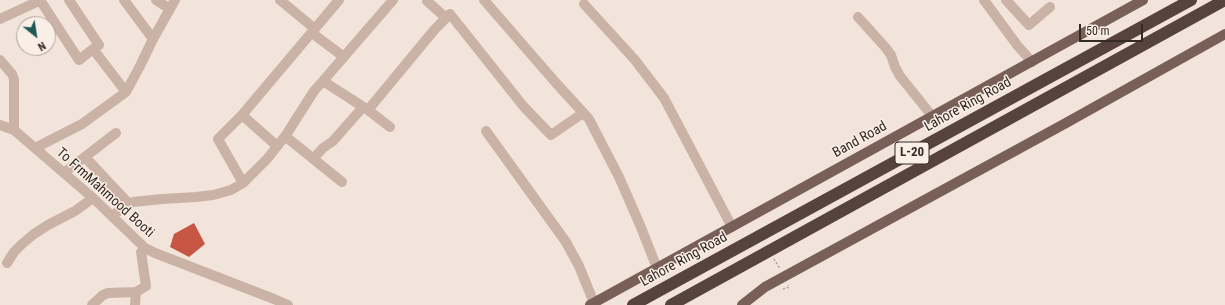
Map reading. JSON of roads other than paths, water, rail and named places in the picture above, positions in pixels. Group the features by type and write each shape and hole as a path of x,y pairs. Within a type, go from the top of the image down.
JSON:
{"highway":[{"name":"Lahore Ring Road","path":"634,305 1191,0"},
{"name":"L-20","path":"671,305 1225,0"},
{"path":"683,305 720,278"}],"main road":[{"name":"Band Road","path":"592,304 1143,0"},
{"path":"742,305 765,287 1066,123 1225,34"}],"street":[{"path":"0,19 40,0 79,60 99,45 69,0"},
{"path":"124,0 153,39"},
{"path":"35,148 82,124 126,92 172,4 156,0"},
{"path":"280,0 313,31 344,57"},
{"path":"243,183 218,138 242,115 339,0"},
{"path":"112,216 133,202 196,197 231,190 243,183 268,159 314,91 393,0"},
{"path":"428,0 427,1 446,18"},
{"path":"484,0 589,119 619,177 657,268"},
{"path":"984,0 1017,45 1032,62"},
{"path":"1006,0 1029,25 1050,7"},
{"path":"584,4 635,60 664,98 732,227"},
{"path":"313,159 365,109 450,14 524,107 551,135 583,113"},
{"path":"858,17 891,55 900,76 932,116"},
{"path":"93,49 126,92"},
{"path":"0,60 12,74 14,79 14,130"},
{"path":"323,81 390,127"},
{"path":"242,115 277,146"},
{"name":"To FrmMahmood Booti","path":"0,126 14,130 94,198 145,248 273,302 288,305"},
{"path":"486,131 566,242 579,266 592,304"},
{"path":"64,173 116,133"},
{"path":"285,136 342,182"},
{"path":"85,157 129,204"},
{"path":"7,263 14,252 34,234 75,211 94,198"},
{"path":"92,305 103,295 108,293 136,292 146,286 141,252 145,248"},
{"path":"136,292 136,305"}]}
